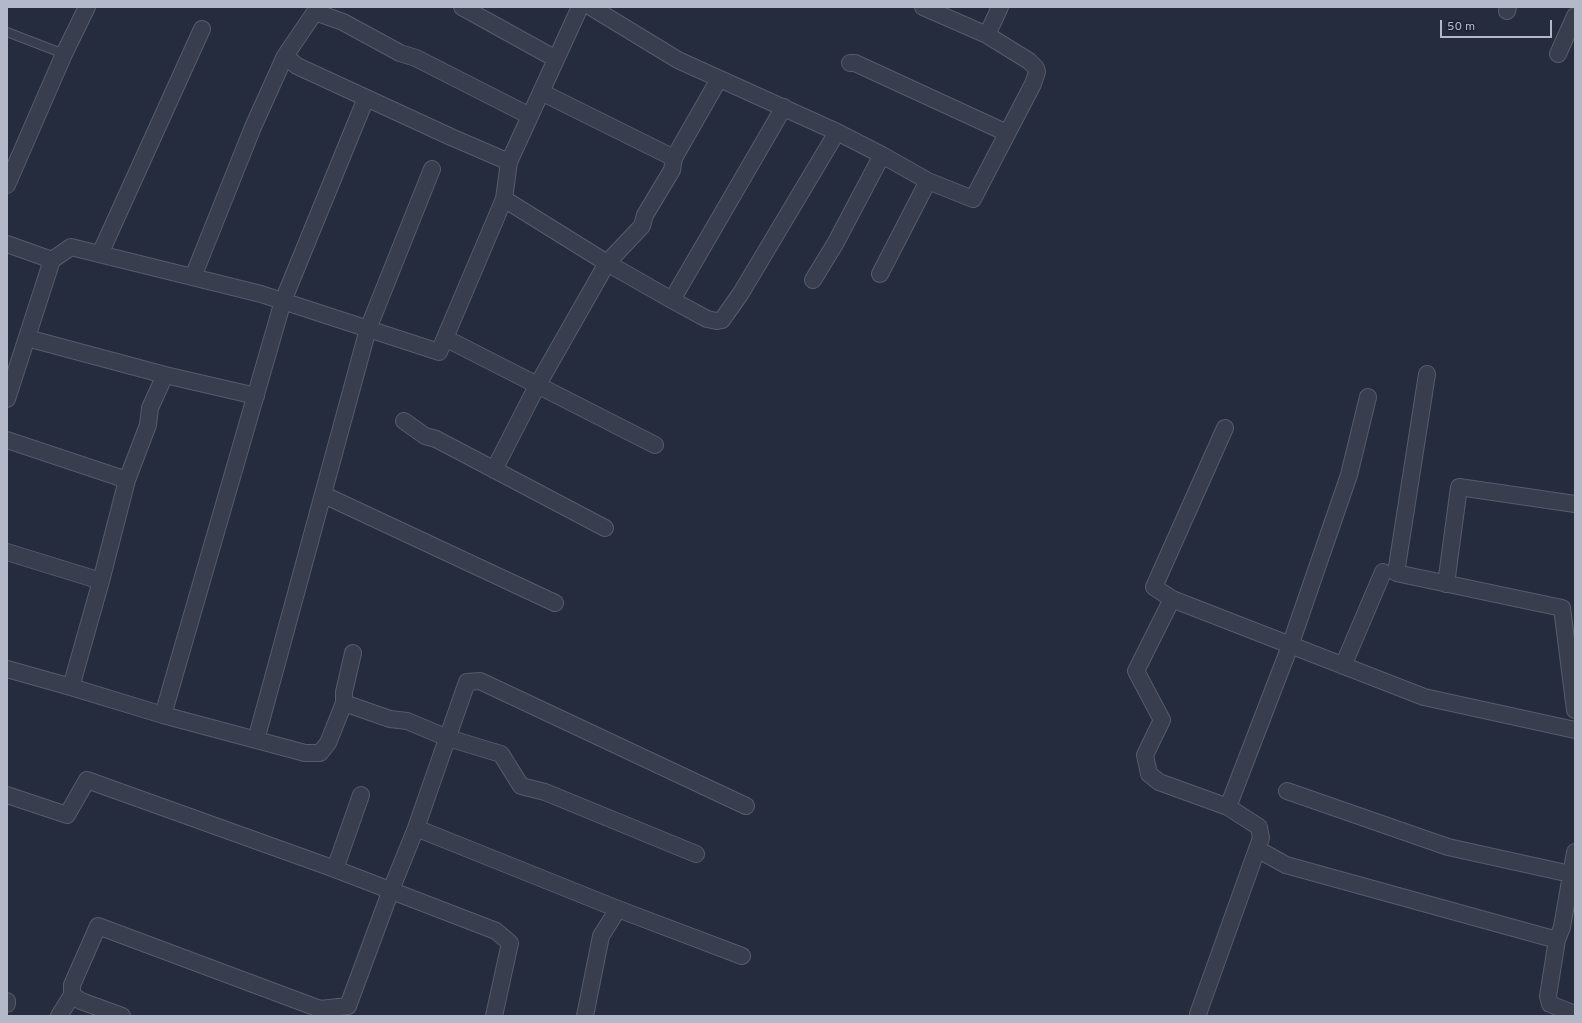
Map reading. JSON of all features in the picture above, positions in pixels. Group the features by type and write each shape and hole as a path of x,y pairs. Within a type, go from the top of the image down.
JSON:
{"street":[{"path":"7,185 86,7"},
{"path":"462,7 556,59"},
{"path":"7,399 10,381 27,338 52,260 71,247 261,294 439,352 504,199 509,162 580,7"},
{"path":"591,7 678,60 837,132 928,181 973,199 1037,72 1036,68 1029,61 987,35 923,7"},
{"path":"987,35 1000,7"},
{"path":"193,277 252,127 285,56 315,12 343,22 400,53 416,58 530,116"},
{"path":"1558,54 1575,16"},
{"path":"100,254 202,29"},
{"path":"285,56 297,66 509,162"},
{"path":"850,63 855,63 1007,133"},
{"path":"494,470 537,386 607,263 642,226 645,215 672,170 674,158 719,79"},
{"path":"541,92 674,158"},
{"path":"163,715 283,301 366,98"},
{"path":"672,300 784,107"},
{"path":"504,199 607,263 672,300 708,319 717,321 722,320 741,293 837,132"},
{"path":"813,280 835,244 882,155"},
{"path":"256,740 368,329 432,168"},
{"path":"880,274 928,181"},
{"path":"7,244 52,260"},
{"path":"27,338 165,375 256,396"},
{"path":"445,338 655,445"},
{"path":"1427,374 1396,574 1569,608 1566,625 1572,658 1575,710"},
{"path":"71,687 127,480 148,425 150,408 165,375"},
{"path":"1228,807 1290,646 1349,475 1368,397"},
{"path":"404,421 425,436 436,438 605,528"},
{"path":"1225,428 1154,587 1172,599 1424,697 1575,730"},
{"path":"7,440 127,480"},
{"path":"1446,584 1459,487 1575,504"},
{"path":"324,495 555,603"},
{"path":"7,552 101,580"},
{"path":"1343,666 1383,572"},
{"path":"1172,599 1136,671 1162,720 1145,754 1149,774 1159,782 1228,807 1259,827 1261,838 1198,1014"},
{"path":"7,670 71,687 163,715 305,753 320,753 328,743 344,704 344,692 354,653"},
{"path":"59,1016 72,995 72,985 98,926 320,1009 348,1006 390,890 416,828 467,682 480,680 746,806"},
{"path":"344,704 390,719 408,721 448,738 501,754 521,786 545,792 696,854"},
{"path":"7,795 67,815 87,780 335,869 496,931 510,943 494,1016"},
{"path":"1287,790 1448,847 1573,875"},
{"path":"335,869 361,795"},
{"path":"416,828 618,909 742,956"},
{"path":"1257,849 1286,865 1557,940"},
{"path":"1575,852 1573,875 1562,927 1557,940 1548,996 1550,1004 1575,1014"},
{"path":"585,1016 600,936 618,909"},
{"path":"72,995 81,1001 122,1016"}],"lane":[{"path":"7,32 64,54"}]}
